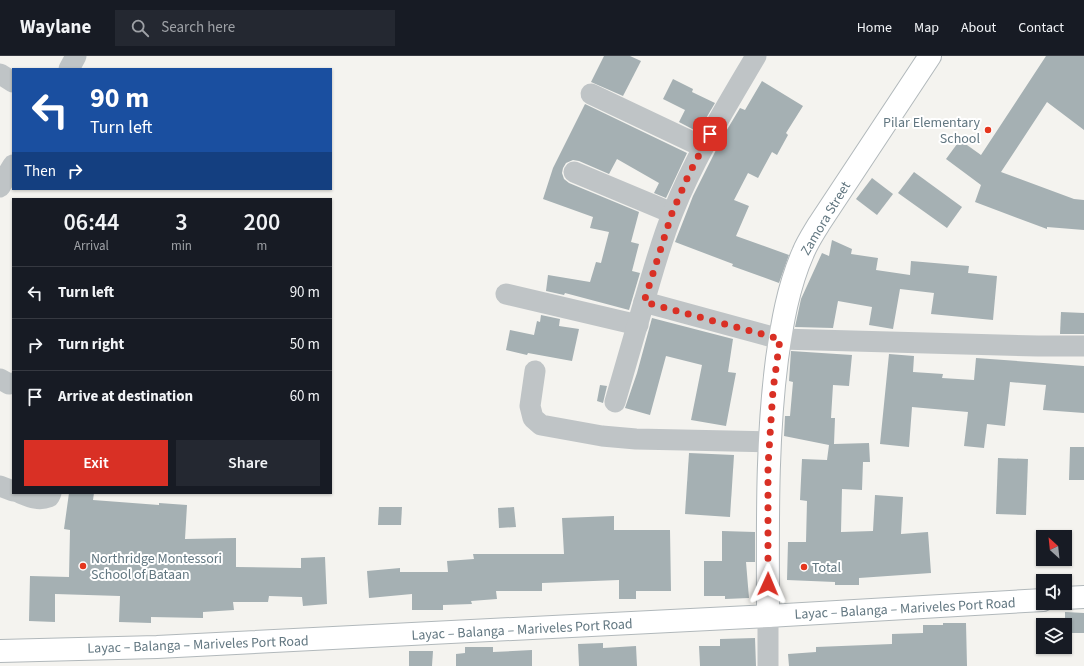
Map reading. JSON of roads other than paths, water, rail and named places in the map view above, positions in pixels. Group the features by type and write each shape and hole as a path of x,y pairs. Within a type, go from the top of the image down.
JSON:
{"main road":[{"name":"Zamora Street","path":"768,616 768,466 773,390 780,339 791,285 803,253 819,224 930,56"},
{"path":"1072,598 1084,597"},
{"name":"Layac – Balanga – Mariveles Port Road","path":"0,651 157,647 768,616 1036,600"}],"street":[{"path":"70,68 76,56"},
{"path":"615,402 672,213 703,147 756,56"},
{"path":"0,74 12,81"},
{"path":"591,94 703,147"},
{"path":"0,188 12,167"},
{"path":"574,172 672,213"},
{"path":"506,294 638,325"},
{"path":"644,302 780,339 1084,346"},
{"path":"535,371 530,406 533,418 541,425 602,436 636,439 770,442"},
{"path":"0,486 12,490"},
{"path":"23,494 36,499 49,497 51,494"},
{"path":"768,616 768,666"}],"place":[{"name":"Pilar Elementary School","path":"988,130"},
{"name":"Northridge Montessori School of Bataan","path":"83,566"},
{"name":"Total","path":"804,567"}]}
